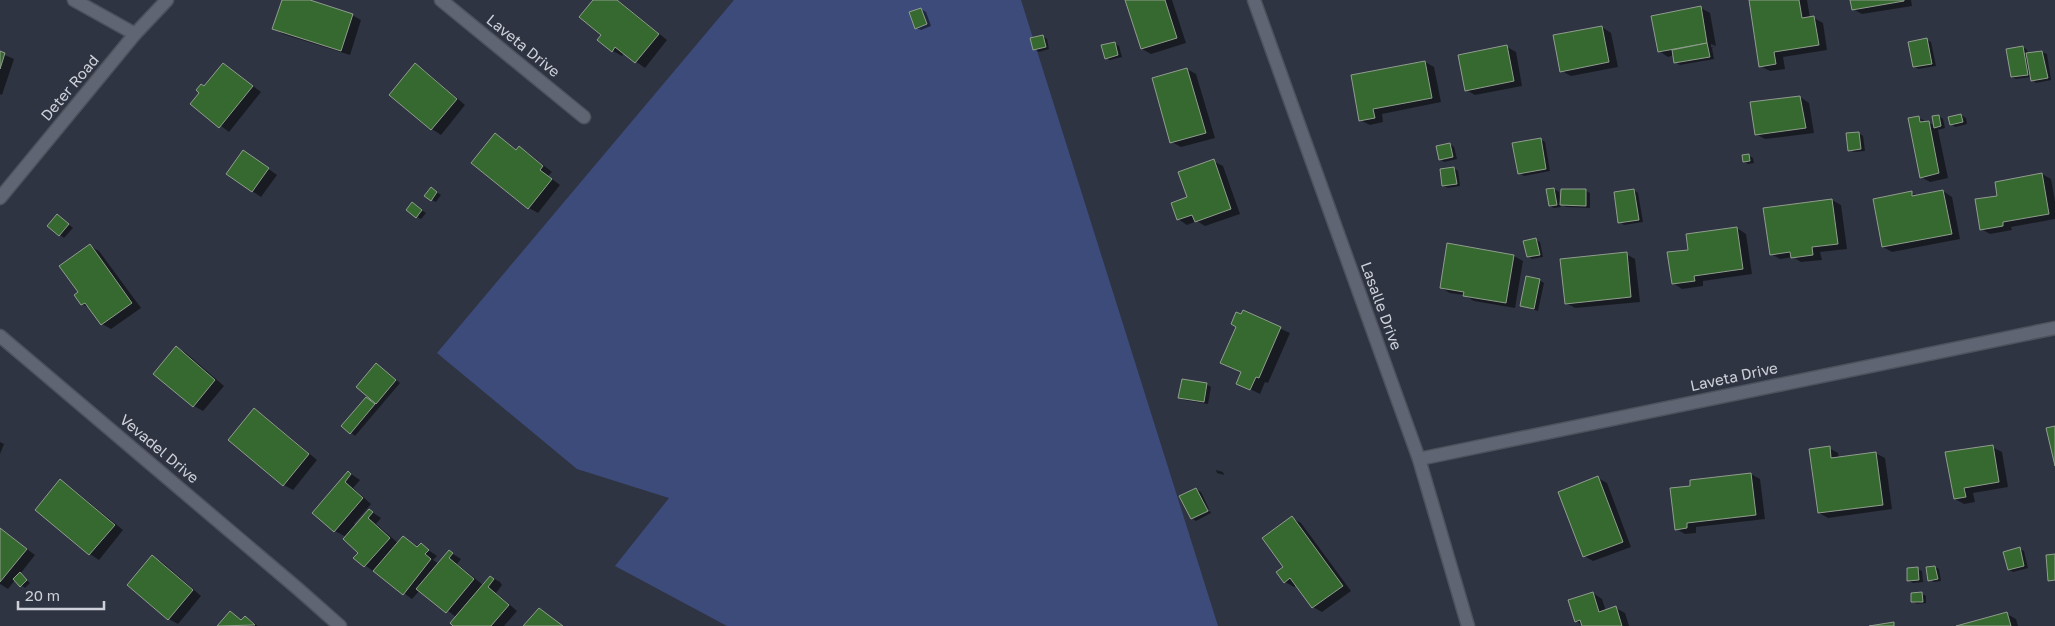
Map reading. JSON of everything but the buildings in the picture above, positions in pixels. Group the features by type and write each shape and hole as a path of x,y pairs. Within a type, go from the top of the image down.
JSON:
{"street":[{"path":"74,0 136,34"},
{"name":"Deter Road","path":"0,198 166,0"},
{"name":"Laveta Drive","path":"441,0 584,117"},
{"name":"Lasalle Drive","path":"1254,0 1419,459 1468,626"},
{"name":"Laveta Drive","path":"1419,459 2055,328"},
{"name":"Vevadel Drive","path":"0,336 340,626"}],"shaded area":[{"path":"734,0 1021,0 1218,626 727,626 615,566 669,498 577,469 437,353"}]}
